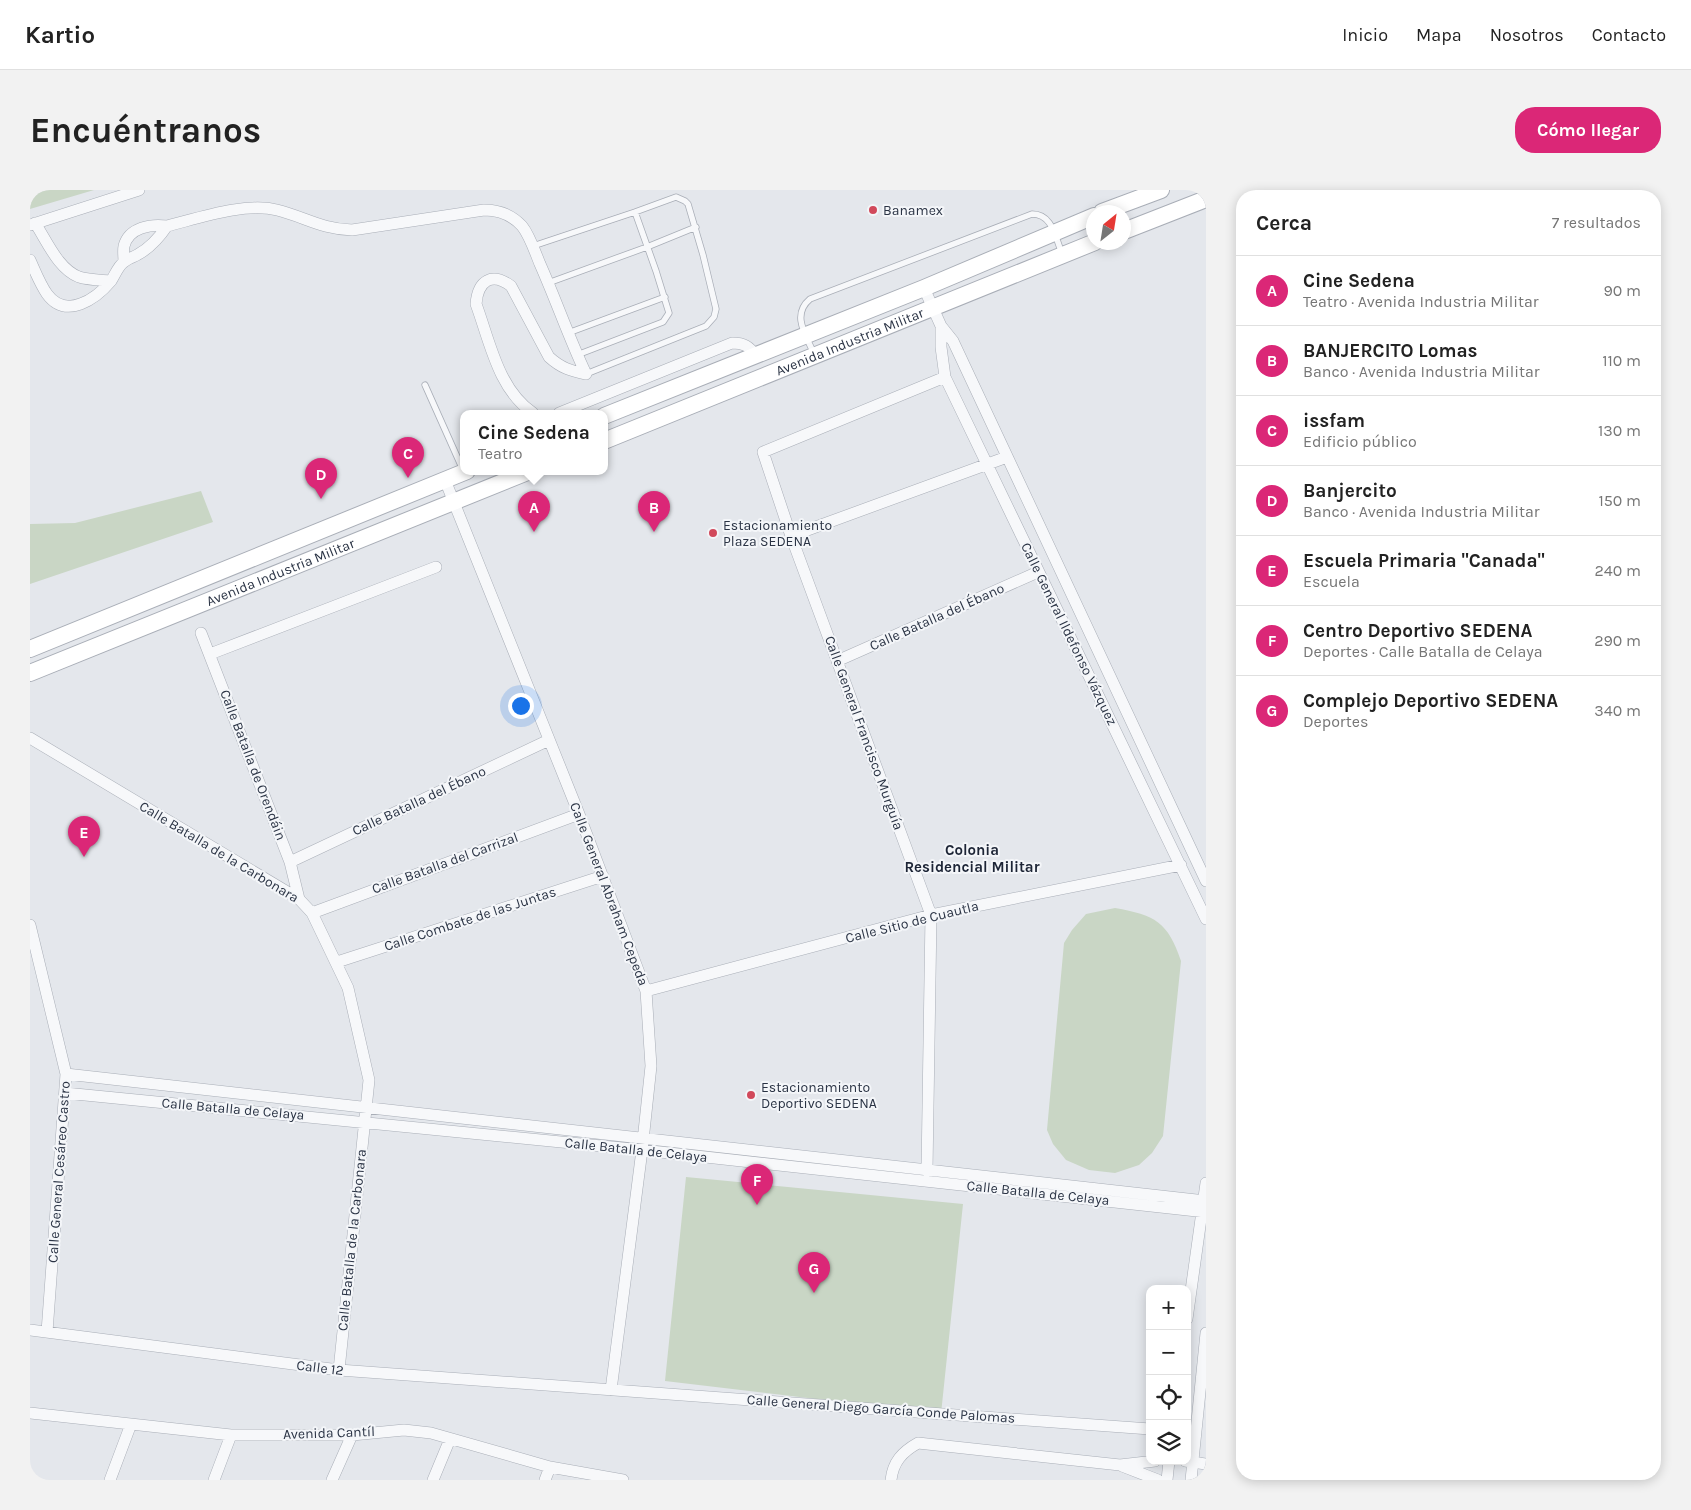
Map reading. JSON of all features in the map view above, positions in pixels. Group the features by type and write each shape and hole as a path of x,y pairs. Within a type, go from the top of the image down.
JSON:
{"main road":[{"path":"1121,205 1161,190"},
{"path":"1131,228 1206,198"},
{"name":"Avenida Industria Militar","path":"608,414 924,288 1086,220"},
{"name":"Avenida Industria Militar","path":"608,439 1086,246"},
{"name":"Avenida Industria Militar","path":"30,649 460,473"},
{"name":"Avenida Industria Militar","path":"30,673 520,475"}],"street":[{"path":"110,281 89,279 69,271 60,262 33,224 139,190"},
{"path":"124,262 124,245 132,234 141,228 153,224 167,226 248,207 278,210 336,230 352,230 484,210 496,210 522,227 532,246 586,374"},
{"path":"30,260 47,294 54,302 64,306 78,306 95,296 110,281 124,262 152,245 167,226"},
{"path":"530,410 516,398 502,377 476,304 477,294 487,280 494,278 502,280 511,286 549,358 559,366 586,374"},
{"name":"Calle General Ildefonso Vázquez","path":"924,288 941,326 953,341 1206,881"},
{"name":"Calle General Ildefonso Vázquez","path":"941,326 941,347 945,377 1206,919"},
{"path":"941,347 953,341"},
{"path":"566,410 732,343 747,345 756,356"},
{"name":"Calle General Francisco Murguía","path":"927,1171 931,915 791,536 763,452 945,377"},
{"path":"791,536 1007,457"},
{"name":"Calle General Abraham Cepeda","path":"445,480 579,814 646,991 651,1066 643,1144 611,1390"},
{"path":"210,654 436,567"},
{"name":"Calle Batalla del Ébano","path":"837,661 1038,572"},
{"name":"Calle Batalla de Orendáin","path":"201,633 290,862 299,899"},
{"name":"Calle Batalla de la Carbonara","path":"30,738 299,899 312,913 336,962 348,988 369,1080 339,1370"},
{"name":"Calle Batalla del Ébano","path":"290,862 549,740"},
{"name":"Calle Batalla del Carrizal","path":"312,913 579,814"},
{"name":"Calle Sitio de Cuautla","path":"646,991 931,915 1181,865"},
{"name":"Calle Combate de las Juntas","path":"336,962 603,876"},
{"name":"Calle General Cesáreo Castro","path":"30,925 66,1074 47,1332"},
{"name":"Calle Batalla de Celaya","path":"66,1074 366,1108 643,1144 1204,1206"},
{"name":"Calle Batalla de Celaya","path":"65,1093 365,1122 643,1144 927,1171 1204,1206"},
{"path":"1191,1292 1206,1183"},
{"name":"Calle 12","path":"30,1330 339,1370 611,1390"},
{"path":"1191,1450 1206,1333"},
{"name":"Calle General Diego García Conde Palomas","path":"611,1390 1146,1429"},
{"name":"Avenida Cantíl","path":"30,1413 230,1436 352,1435 404,1430 431,1433 550,1467 622,1480"},
{"path":"110,1480 131,1424"},
{"path":"332,1480 352,1435"},
{"path":"214,1480 230,1436"},
{"path":"434,1480 450,1439"},
{"path":"891,1478 896,1462 906,1450 918,1443 1120,1465 1146,1462"},
{"path":"1191,1462 1206,1464"},
{"path":"1120,1465 1156,1479"},
{"path":"1167,1480 1169,1465"},
{"path":"1188,1465 1190,1480"},
{"path":"544,1480 550,1467"}],"lane":[{"path":"532,246 676,197 681,198 688,204 696,227 716,309 714,317 706,326 586,374"},
{"path":"577,355 663,322 669,313 635,212"},
{"path":"815,356 800,320 803,304 810,299 1032,214 1045,217 1050,222 1062,256"},
{"path":"548,283 648,247 696,227"},
{"path":"568,333 665,297"},
{"path":"425,385 460,460"}],"green space":[{"path":"30,190 94,190 30,209"},
{"path":"201,491 213,522 30,584 30,524 75,523"},
{"path":"1115,908 1140,914 1158,922 1171,937 1181,961 1163,1136 1152,1153 1139,1165 1115,1173 1089,1170 1066,1160 1053,1144 1047,1130 1064,943 1086,914"},
{"path":"686,1177 963,1204 941,1414 665,1381"}],"place":[{"name":"Banamex","path":"873,210"},
{"name":"issfam","path":"408,478"},
{"name":"Banjercito","path":"321,499"},
{"name":"Cine Sedena","path":"534,532"},
{"name":"BANJERCITO Lomas","path":"654,532"},
{"name":"Estacionamiento Plaza SEDENA","path":"713,533"},
{"name":"Escuela Primaria \"Canada\"","path":"84,857"},
{"name":"Estacionamiento Deportivo SEDENA","path":"751,1095"},
{"name":"Centro Deportivo SEDENA","path":"757,1205"},
{"name":"Complejo Deportivo SEDENA","path":"814,1293"}],"district":[{"name":"Colonia Residencial Militar","path":"972,858"}]}
